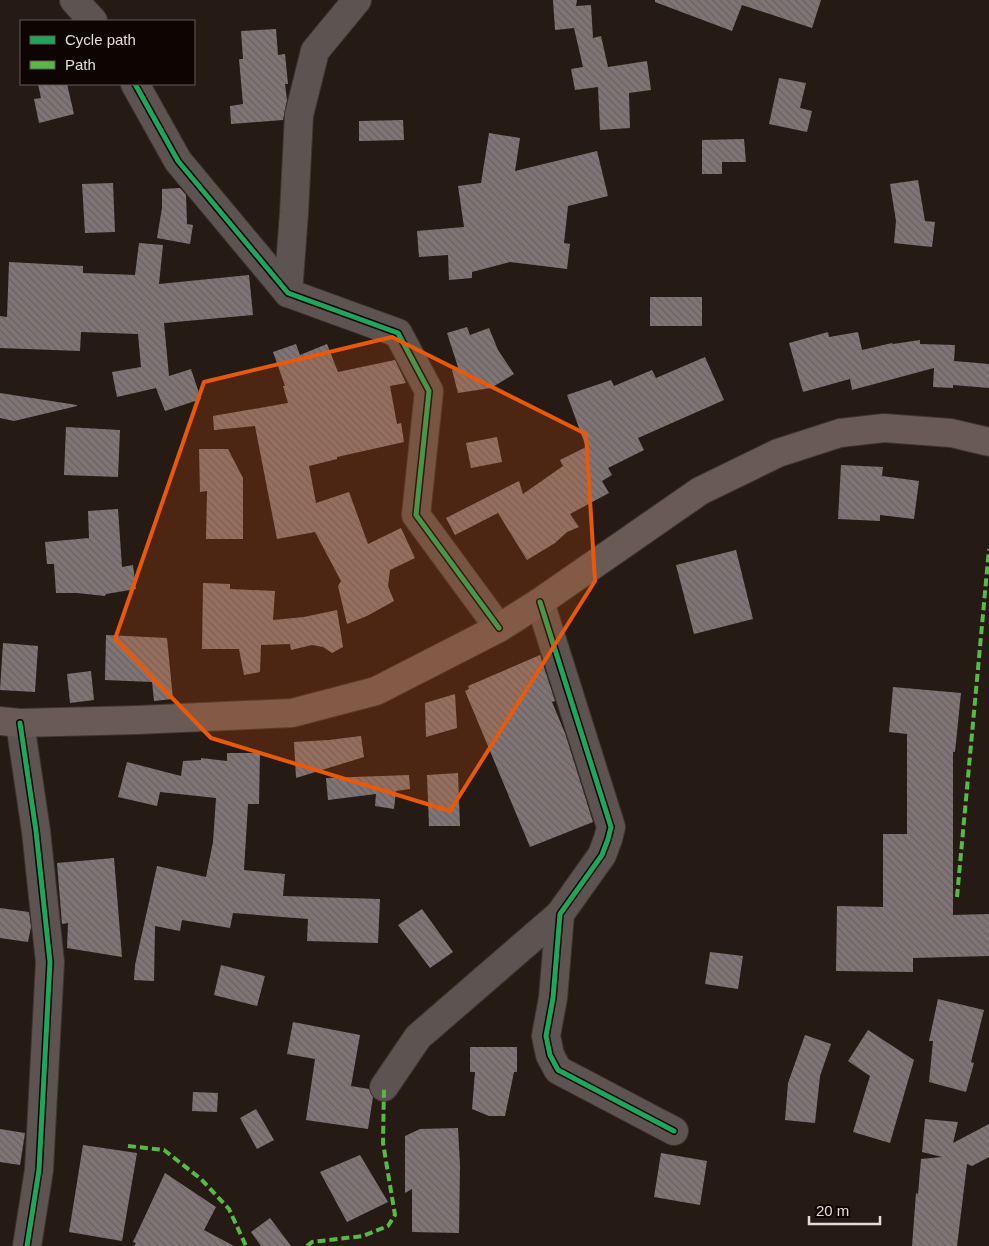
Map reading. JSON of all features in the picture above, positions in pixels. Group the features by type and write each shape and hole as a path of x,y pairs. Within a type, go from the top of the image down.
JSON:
{"main road":[{"path":"10,722 137,720 292,713 376,691 499,628 540,602 700,491 778,453 840,432 884,428 951,433 989,442"}],"street":[{"path":"74,0 92,20"},
{"path":"288,293 299,114 316,50 357,0"},
{"path":"136,85 178,161 288,293 398,333 429,391 416,514 499,628"},
{"path":"384,1087 418,1037 560,914 602,854 608,839 611,827 540,602"},
{"path":"10,722 36,831 50,962 39,1170 27,1246"},
{"path":"560,914 552,998 546,1036 550,1055 558,1070 674,1131"}],"highlighted area":[{"path":"392,337 586,434 595,581 450,811 211,738 115,639 204,382"}],"building":[{"path":"553,0 577,0 576,6 591,5 593,38 601,36 608,67 647,61 651,90 629,93 630,128 600,130 598,87 575,90 571,69 583,67 574,28 555,30"},
{"path":"655,0 821,0 812,28 742,5 732,31 655,2"},
{"path":"276,29 278,55 285,54 288,84 285,84 287,100 283,120 231,124 230,106 243,104 239,59 243,59 241,31"},
{"path":"779,78 806,83 800,108 812,111 807,132 769,124"},
{"path":"38,85 67,85 74,114 39,123 34,99 41,98"},
{"path":"403,120 404,140 359,141 359,121"},
{"path":"489,133 520,138 515,171 597,151 608,196 568,206 564,243 570,244 567,269 510,262 472,272 472,278 449,280 448,255 419,257 417,231 464,227 458,186 481,183"},
{"path":"744,139 746,162 722,162 722,174 702,174 702,140"},
{"path":"918,180 925,221 935,222 932,247 894,243 896,221 890,184"},
{"path":"113,183 115,232 85,233 82,184"},
{"path":"180,188 186,195 187,224 193,225 190,244 157,238 162,208 162,189"},
{"path":"139,243 163,245 159,284 249,275 253,315 164,323 169,376 191,369 201,399 165,411 156,388 117,397 112,372 141,367 138,334 81,332 80,351 0,348 0,316 7,317 9,262 83,266 83,273 135,275"},
{"path":"650,297 702,297 702,326 650,326"},
{"path":"467,327 470,335 489,328 498,350 514,374 491,388 458,393 452,370 458,367 447,333"},
{"path":"828,332 829,337 858,332 862,350 892,343 920,340 920,344 955,345 954,361 989,364 989,388 953,385 953,388 933,387 934,368 852,390 850,379 803,392 789,343"},
{"path":"296,344 300,355 327,344 338,372 395,360 406,383 390,386 397,424 401,423 404,442 337,457 337,459 309,466 316,503 349,492 368,544 401,528 415,558 390,570 388,586 394,601 367,616 347,624 338,586 341,581 315,532 277,539 255,426 214,430 213,416 288,403 283,386 285,386 273,352"},
{"path":"705,357 724,400 638,438 644,450 608,468 612,475 602,481 609,493 570,514 579,527 567,532 555,543 527,560 498,513 455,535 446,518 519,481 523,494 563,466 560,460 586,447 567,395 611,380 614,386 652,370 656,378"},
{"path":"0,393 77,406 14,421 0,418"},
{"path":"66,427 120,430 118,477 64,475"},
{"path":"497,437 502,462 471,468 466,443"},
{"path":"199,449 228,449 243,478 243,539 206,539 207,491 200,492"},
{"path":"841,465 883,467 882,476 919,481 914,519 880,515 880,521 838,519"},
{"path":"118,509 122,567 133,565 136,589 106,594 105,596 56,593 54,564 47,564 45,542 89,538 88,511"},
{"path":"736,550 753,619 694,634 676,565"},
{"path":"203,583 230,584 230,589 275,591 273,620 304,617 337,610 343,647 332,653 323,647 312,645 291,650 290,644 261,645 260,672 244,675 239,649 202,649"},
{"path":"106,635 167,638 173,699 154,701 152,682 105,680"},
{"path":"3,643 38,646 35,692 0,690"},
{"path":"540,655 555,701 552,702 565,733 593,822 530,847 465,691 469,689 468,686"},
{"path":"91,671 94,700 70,703 67,674"},
{"path":"893,687 961,693 955,752 953,752 953,915 989,914 989,956 913,958 913,972 836,971 837,906 883,907 883,834 907,834 907,734 889,732"},
{"path":"455,694 457,728 426,737 425,703"},
{"path":"361,736 364,757 296,778 294,742"},
{"path":"227,753 260,753 259,804 248,804 244,870 285,874 283,896 380,899 378,943 307,941 308,919 233,913 230,928 182,920 180,931 155,926 154,981 134,980 135,965 157,866 206,877 213,842 216,798 160,792 157,806 118,797 127,762 181,776 183,761 201,760 201,758 227,761"},
{"path":"458,773 460,826 429,826 427,775"},
{"path":"409,775 410,789 396,791 394,809 375,806 376,794 328,800 326,778"},
{"path":"114,858 122,957 67,948 68,923 62,924 57,863"},
{"path":"0,908 29,912 31,927 28,942 0,938"},
{"path":"422,909 453,952 430,968 398,925"},
{"path":"710,952 743,956 738,989 705,984"},
{"path":"221,965 265,976 257,1006 214,995"},
{"path":"938,999 984,1010 971,1062 974,1063 966,1092 929,1082 933,1041 929,1041"},
{"path":"293,1022 360,1035 351,1086 369,1089 373,1097 368,1129 306,1120 315,1059 287,1054"},
{"path":"868,1030 914,1060 890,1143 853,1132 870,1076 848,1061"},
{"path":"805,1035 831,1044 820,1076 815,1123 785,1120 788,1083"},
{"path":"470,1047 517,1047 517,1072 514,1072 505,1116 489,1116 472,1109 475,1072 470,1072"},
{"path":"193,1092 218,1093 217,1112 192,1111"},
{"path":"256,1109 274,1140 257,1149 240,1118"},
{"path":"925,1119 958,1122 953,1143 989,1124 989,1157 972,1166 967,1164 957,1246 912,1246 921,1159 942,1157 922,1152"},
{"path":"458,1128 460,1166 459,1233 412,1232 412,1189 405,1193 405,1136 420,1129"},
{"path":"0,1129 25,1133 20,1165 0,1162"},
{"path":"83,1145 137,1153 122,1241 69,1232"},
{"path":"661,1153 707,1161 700,1205 654,1197"},
{"path":"360,1155 388,1202 347,1222 320,1172"},
{"path":"165,1173 216,1207 204,1230 234,1246 134,1246 136,1243 133,1242"},
{"path":"270,1218 291,1246 261,1246 251,1232"}],"marked path":[{"path":"957,897 989,549"},
{"path":"307,1246 312,1242 363,1236 388,1226 395,1215 383,1143 384,1087"},
{"path":"128,1146 164,1150 201,1179 229,1209 246,1246"}],"cycle path":[{"path":"136,85 178,161 288,293 398,333 429,391 416,515 499,628"},
{"path":"540,602 611,827 602,855 560,914 553,998 546,1036 550,1055 558,1070 674,1131"},
{"path":"20,723 36,831 50,962 39,1170 27,1246"}]}
